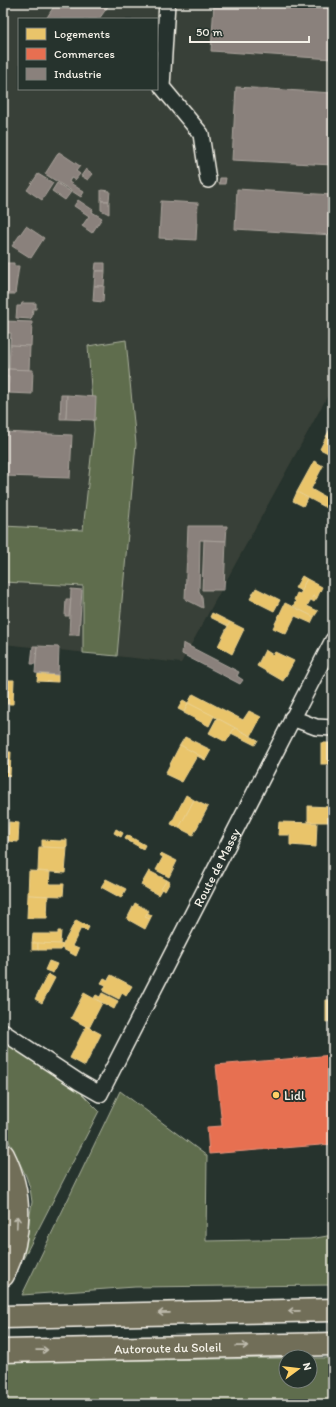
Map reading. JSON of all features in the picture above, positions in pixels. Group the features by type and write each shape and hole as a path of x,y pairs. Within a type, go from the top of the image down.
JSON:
{"highway":[{"path":"3,1155 14,1182 18,1222 11,1255 4,1274"},
{"path":"3,1317 333,1310"},
{"name":"Autoroute du Soleil","path":"3,1351 333,1344"}],"street":[{"path":"167,3 162,87 201,134 208,180"},
{"name":"Route de Massy","path":"3,1032 100,1094 333,640"},
{"path":"292,718 316,727 333,728"}],"shaded area":[{"path":"3,3 333,3 333,386 181,663 3,644"}],"green space":[{"path":"126,340 136,444 117,656 83,653 83,586 3,582 3,526 83,530 94,430 88,346"},
{"path":"3,1042 79,1091 99,1111 23,1259 32,1202 26,1176 3,1129"},
{"path":"120,1091 207,1156 206,1241 310,1239 333,1235 333,1285 135,1287 22,1295"},
{"path":"278,1358 278,1389 318,1389 318,1358 333,1358 333,1404 3,1404 3,1362"}],"building: Logements":[{"path":"333,423 333,448 330,454 320,449"},
{"path":"314,461 323,466 311,489 330,500 329,501 332,503 329,509 297,492"},
{"path":"297,492 308,498 303,506 293,501"},
{"path":"302,576 307,579 302,591 295,588"},
{"path":"307,579 322,587 317,598 313,596 307,606 318,611 314,617 293,606 296,601 294,600 297,593 300,594"},
{"path":"256,588 280,600 274,611 250,599"},
{"path":"313,596 317,598 314,602 311,600"},
{"path":"285,603 314,617 311,623 295,616 286,634 273,628"},
{"path":"212,613 230,622 228,626 210,617"},
{"path":"230,622 244,629 232,654 218,646"},
{"path":"265,650 273,655 275,652 294,661 283,681 257,666"},
{"path":"38,674 58,675 58,682 37,681"},
{"path":"3,680 14,680 13,704 3,704"},
{"path":"193,694 243,720 249,711 261,717 251,736 188,703"},
{"path":"183,700 188,703 184,712 178,709"},
{"path":"188,703 214,716 209,726 184,713"},
{"path":"217,718 235,728 226,742 209,733"},
{"path":"235,728 258,740 255,745 231,733"},
{"path":"185,737 211,750 206,759 180,745"},
{"path":"321,743 333,743 333,764 321,764"},
{"path":"180,745 206,759 205,760 197,756 182,782 165,774"},
{"path":"3,752 11,752 10,776 3,775"},
{"path":"186,795 194,800 179,828 171,824"},
{"path":"194,800 208,807 193,835 179,828"},
{"path":"308,806 331,807 330,822 308,822"},
{"path":"9,822 19,823 18,842 8,841"},
{"path":"279,822 317,823 316,847 290,845 290,835 278,835"},
{"path":"116,829 123,833 121,837 114,833"},
{"path":"127,835 145,845 143,849 125,839"},
{"path":"42,840 67,840 67,848 42,847"},
{"path":"39,847 67,848 65,873 38,871"},
{"path":"161,853 177,861 169,877 156,870 163,857 159,855"},
{"path":"29,871 50,872 49,884 64,884 63,896 28,895"},
{"path":"149,871 167,880 158,895 141,885"},
{"path":"106,879 126,889 121,898 101,887"},
{"path":"167,880 170,882 165,891 161,889"},
{"path":"28,895 48,896 47,918 27,918"},
{"path":"135,903 149,911 145,917 150,919 145,929 127,919"},
{"path":"147,913 152,915 150,919 145,917"},
{"path":"76,920 89,927 87,931 81,928 72,946 79,949 76,956 61,948"},
{"path":"58,931 61,931 60,944 32,943 33,934 58,934"},
{"path":"32,943 38,943 38,950 32,950"},
{"path":"38,943 63,945 60,950 38,950"},
{"path":"49,961 57,964 53,973 45,970"},
{"path":"48,974 55,978 42,1003 35,999"},
{"path":"111,975 132,986 126,996 122,993 119,999 103,991 106,985 101,983 104,978 108,980"},
{"path":"84,993 102,1003 89,1028 71,1018"},
{"path":"102,993 118,1001 114,1009 94,998 96,995 100,997"},
{"path":"326,1000 333,1000 333,1021 326,1022"},
{"path":"86,1026 101,1034 85,1066 70,1058"}],"building: Commerces":[{"name":"Lidl","path":"333,1055 333,1144 209,1154 207,1127 222,1126 216,1065"}],"building: Industrie":[{"path":"56,3 106,3 109,5 100,18 47,18"},
{"path":"214,3 333,3 333,59 211,51"},
{"path":"236,87 333,93 333,165 232,160"},
{"path":"59,152 80,166 76,171 80,174 75,180 71,178 69,182 84,192 81,197 45,174"},
{"path":"86,169 93,174 88,180 81,176"},
{"path":"38,174 53,183 42,200 27,190"},
{"path":"220,178 226,178 225,184 219,184"},
{"path":"57,183 71,192 65,200 52,191"},
{"path":"237,189 333,195 333,235 235,229"},
{"path":"101,190 110,191 109,201 101,201"},
{"path":"78,200 102,218 92,233 82,226 89,216 74,206"},
{"path":"101,201 109,201 109,214 101,210"},
{"path":"161,201 198,203 196,240 159,238"},
{"path":"26,226 44,238 31,258 12,246"},
{"path":"5,263 14,263 14,266 19,266 15,294 3,294"},
{"path":"96,263 105,263 105,271 95,271"},
{"path":"95,271 105,271 104,286 94,286"},
{"path":"94,286 104,286 103,302 93,301"},
{"path":"22,303 36,303 36,309 33,309 32,317 30,319 16,318 17,306 21,306"},
{"path":"3,321 32,322 31,346 10,345 11,333 3,333"},
{"path":"10,345 30,346 29,370 9,369"},
{"path":"6,369 33,370 32,394 8,393 9,377 6,377"},
{"path":"6,377 9,377 8,393 5,393"},
{"path":"61,395 67,395 66,419 60,419"},
{"path":"67,395 96,397 95,420 66,419"},
{"path":"3,432 72,435 70,478 3,476"},
{"path":"188,526 227,526 226,541 200,540 199,591 202,597 203,608 185,599"},
{"path":"204,540 226,541 224,590 202,590"},
{"path":"71,589 82,590 79,635 69,635"},
{"path":"66,599 71,599 69,616 65,616"},
{"path":"183,643 239,672 237,676 243,680 240,684 182,654"},
{"path":"33,646 37,646 36,664 31,664"},
{"path":"37,646 59,647 58,675 35,673"}],"place":[{"name":"Lidl","path":"276,1095"}]}
